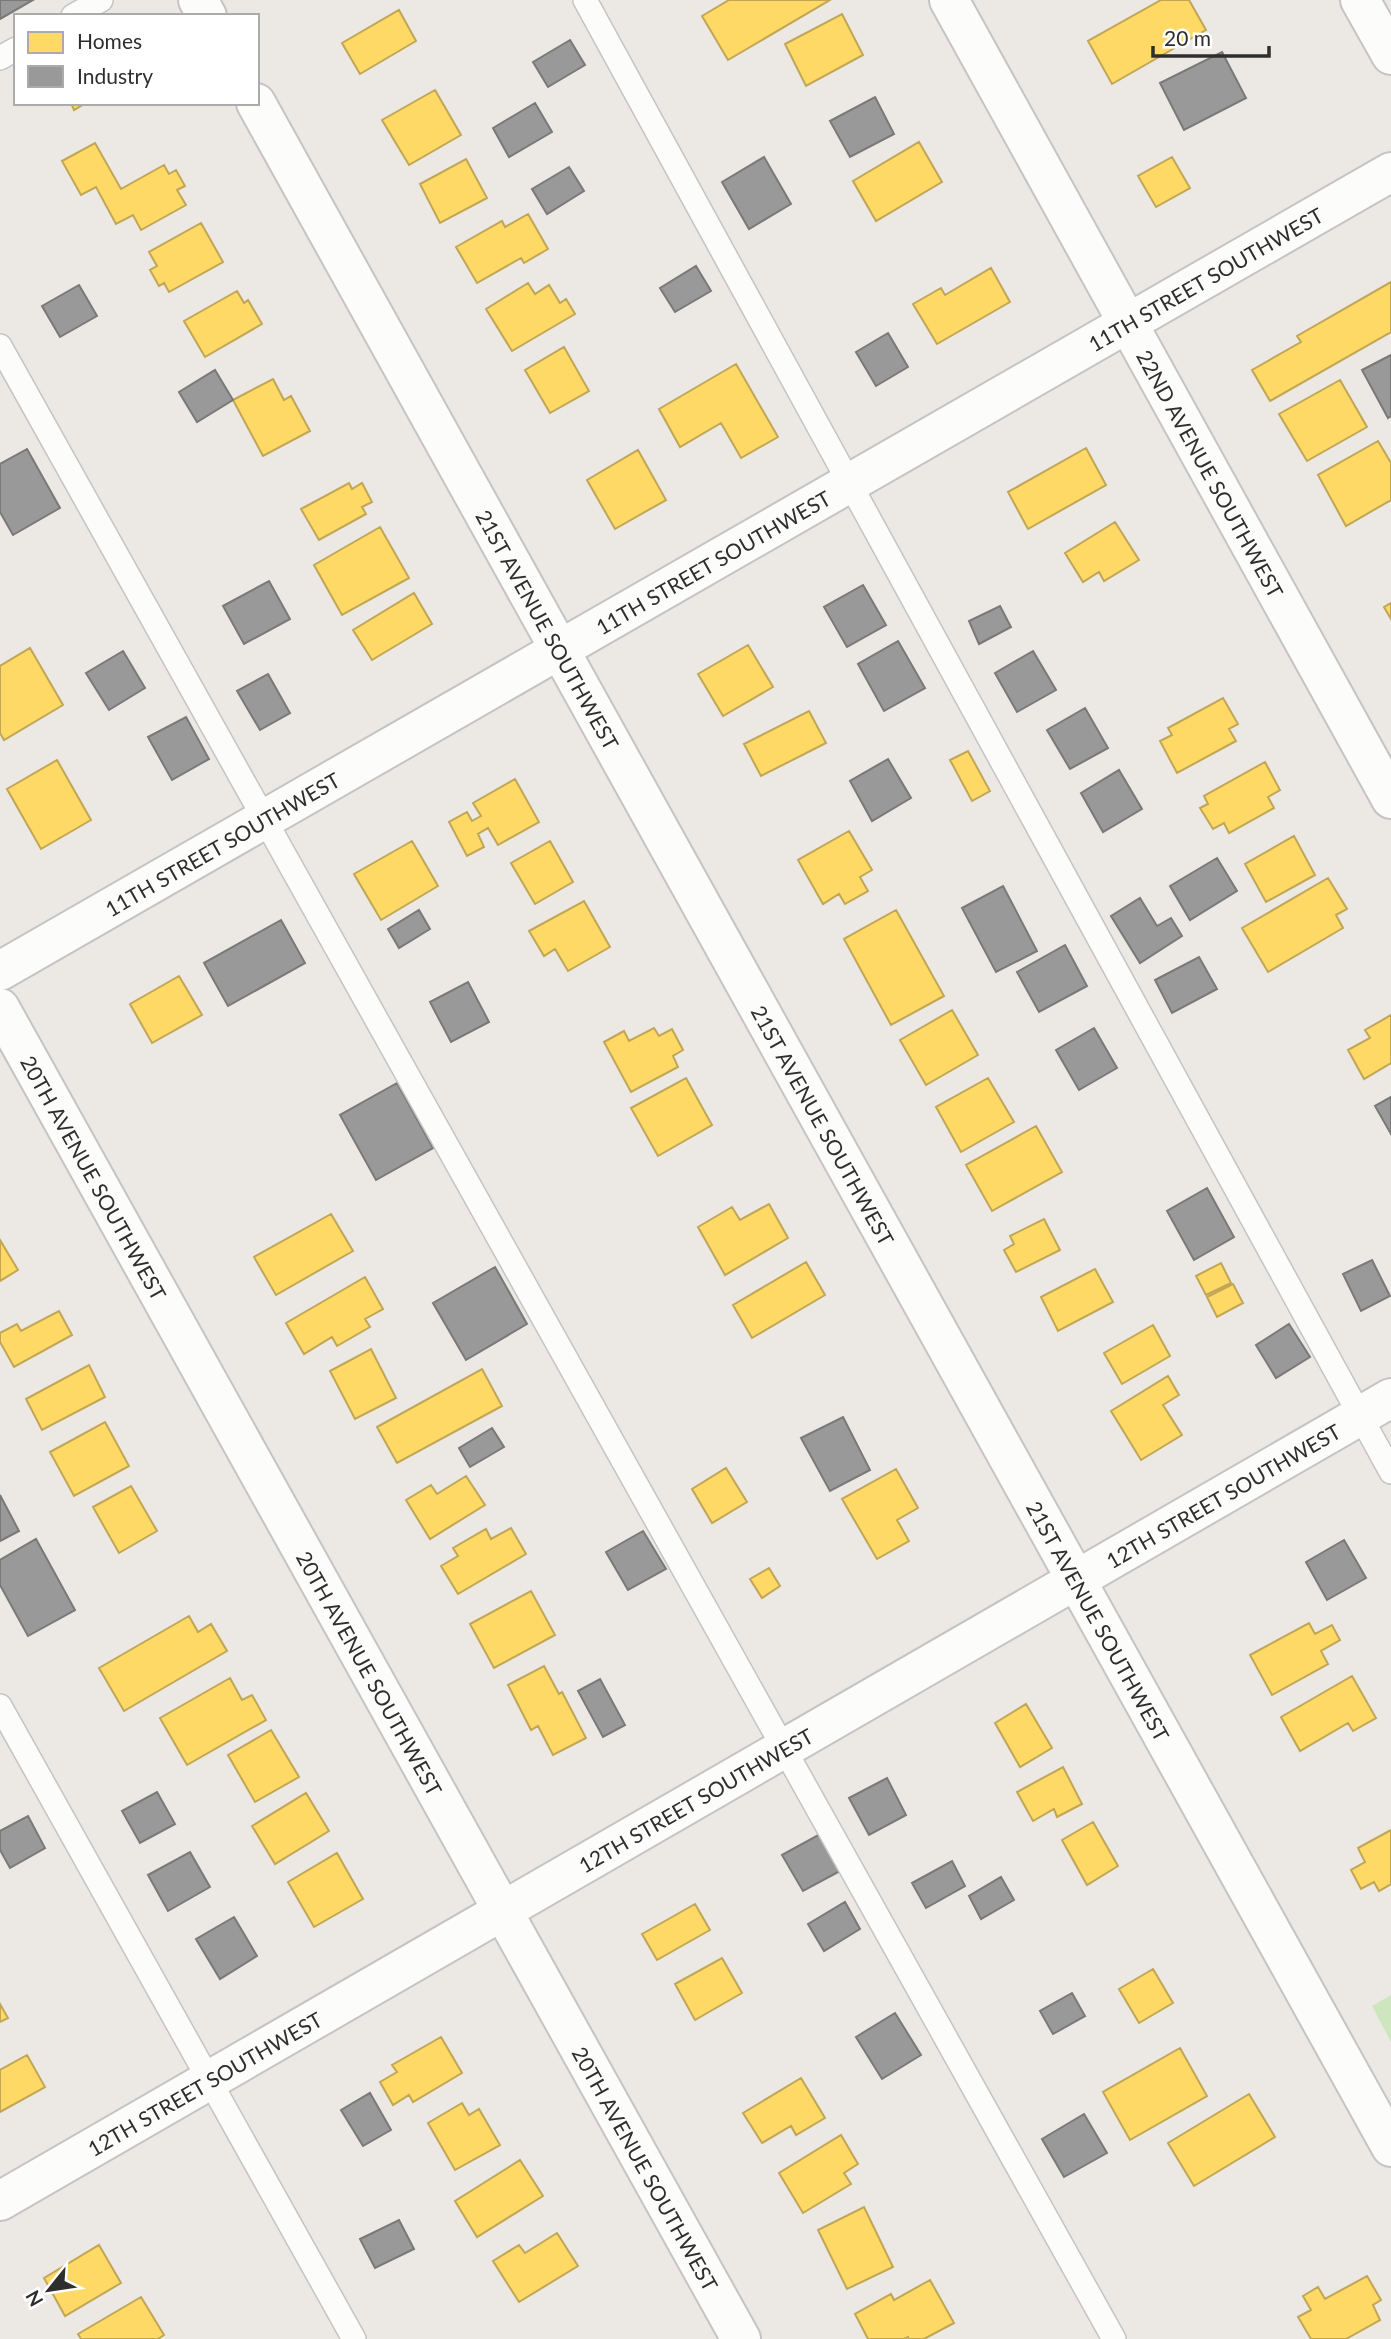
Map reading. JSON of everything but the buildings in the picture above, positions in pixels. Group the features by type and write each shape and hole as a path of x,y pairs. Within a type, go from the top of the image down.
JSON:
{"street":[{"name":"22ND AVENUE SOUTHWEST","path":"949,0 1391,799"},
{"path":"1360,0 1391,55"},
{"name":"21ST AVENUE SOUTHWEST","path":"257,105 1391,2147"},
{"name":"11TH STREET SOUTHWEST","path":"0,971 1391,172"},
{"name":"20TH AVENUE SOUTHWEST","path":"0,1008 741,2339"},
{"name":"12TH STREET SOUTHWEST","path":"0,2201 1375,1407"}],"lane":[{"path":"76,14 101,0"},
{"path":"585,0 849,483 1375,1407 1391,1472"},
{"path":"0,346 1114,2339"},
{"path":"0,1706 354,2339"}],"green space":[{"path":"1391,1995 1391,2042 1372,2006"}]}
